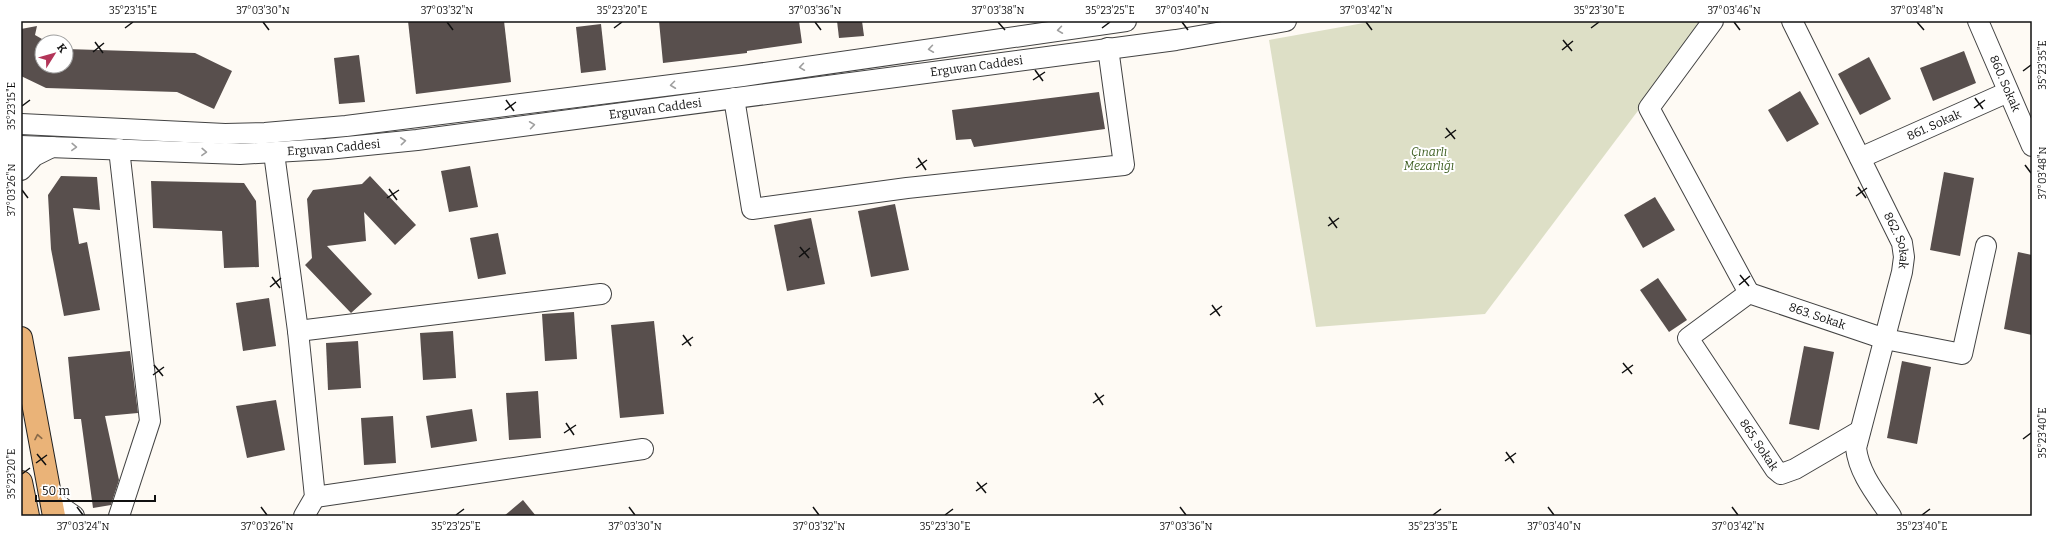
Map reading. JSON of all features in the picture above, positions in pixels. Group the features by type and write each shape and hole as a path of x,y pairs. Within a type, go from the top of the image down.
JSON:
{"main road":[{"path":"21,338 52,508"},
{"path":"21,482 28,516"}],"street":[{"path":"21,124 225,134 333,128 743,76 1126,21"},
{"name":"Erguvan Caddesi","path":"21,146 240,154 328,150 417,140 1176,40 1286,21"},
{"path":"1713,21 1648,108 1749,293"},
{"name":"862. Sokak","path":"1792,21 1902,243 1904,257 1902,272 1856,448 1857,461 1864,475 1891,516"},
{"name":"860. Sokak","path":"1978,21 2032,146"},
{"path":"734,98 752,209 908,188 1124,165 1108,48"},
{"name":"861. Sokak","path":"1860,158 2008,92"},
{"path":"21,170 34,156 52,147"},
{"path":"119,149 150,421 119,516"},
{"path":"274,152 298,331 316,497 304,516"},
{"name":"863. Sokak","path":"1749,293 1885,339 1962,354 1986,246"},
{"name":"865. Sokak","path":"1749,293 1688,338 1768,461 1781,474 1795,469 1860,431"},
{"path":"298,331 602,294"},
{"path":"316,497 642,449"},
{"path":"52,508 74,516"}],"green space":[{"name":"Çınarlı Mezarlığı","path":"1375,21 1704,21 1485,314 1316,327 1269,40"}],"building":[{"path":"408,21 504,21 511,82 416,94"},
{"path":"659,21 799,21 802,43 747,51 747,53 663,63"},
{"path":"837,21 862,21 864,36 839,38"},
{"path":"601,24 606,70 581,73 576,27"},
{"path":"37,26 34,34 34,74 74,74 74,49 195,53 232,71 214,109 177,92 46,88 21,76 21,29"},
{"path":"1964,51 1976,83 1933,101 1920,68"},
{"path":"359,55 365,102 339,104 334,58"},
{"path":"1869,57 1891,99 1860,115 1838,74"},
{"path":"1800,91 1819,124 1787,142 1768,110"},
{"path":"1099,92 1105,129 974,147 971,139 956,140 952,110"},
{"path":"470,166 478,207 449,212 441,171"},
{"path":"1944,172 1974,178 1960,256 1930,250"},
{"path":"61,176 97,177 100,210 73,208 79,244 87,242 100,310 64,316 51,249 48,195"},
{"path":"370,176 416,225 395,245 364,212 366,241 327,246 372,294 351,313 305,265 312,258 307,199 313,190 362,184"},
{"path":"151,181 244,183 256,201 259,267 224,268 222,231 153,228"},
{"path":"1655,197 1675,230 1643,248 1624,215"},
{"path":"895,204 909,270 871,277 858,211"},
{"path":"811,218 825,284 787,291 774,225"},
{"path":"498,233 506,274 478,279 470,238"},
{"path":"2018,252 2032,255 2032,335 2004,329"},
{"path":"1658,278 1687,320 1669,332 1640,290"},
{"path":"269,298 276,346 243,351 236,303"},
{"path":"574,312 577,359 545,361 542,314"},
{"path":"654,321 664,414 620,418 611,325"},
{"path":"453,331 456,378 423,380 420,333"},
{"path":"358,341 361,388 328,390 326,343"},
{"path":"1804,346 1834,352 1819,430 1789,424"},
{"path":"130,351 138,413 105,416 119,480 111,505 93,508 81,419 74,419 68,357"},
{"path":"1902,361 1931,367 1917,444 1887,438"},
{"path":"538,391 541,438 509,440 506,393"},
{"path":"276,400 285,450 247,458 236,406"},
{"path":"472,409 477,441 431,448 426,416"},
{"path":"393,416 396,463 364,465 361,418"},
{"path":"523,500 536,516 504,516"}]}
